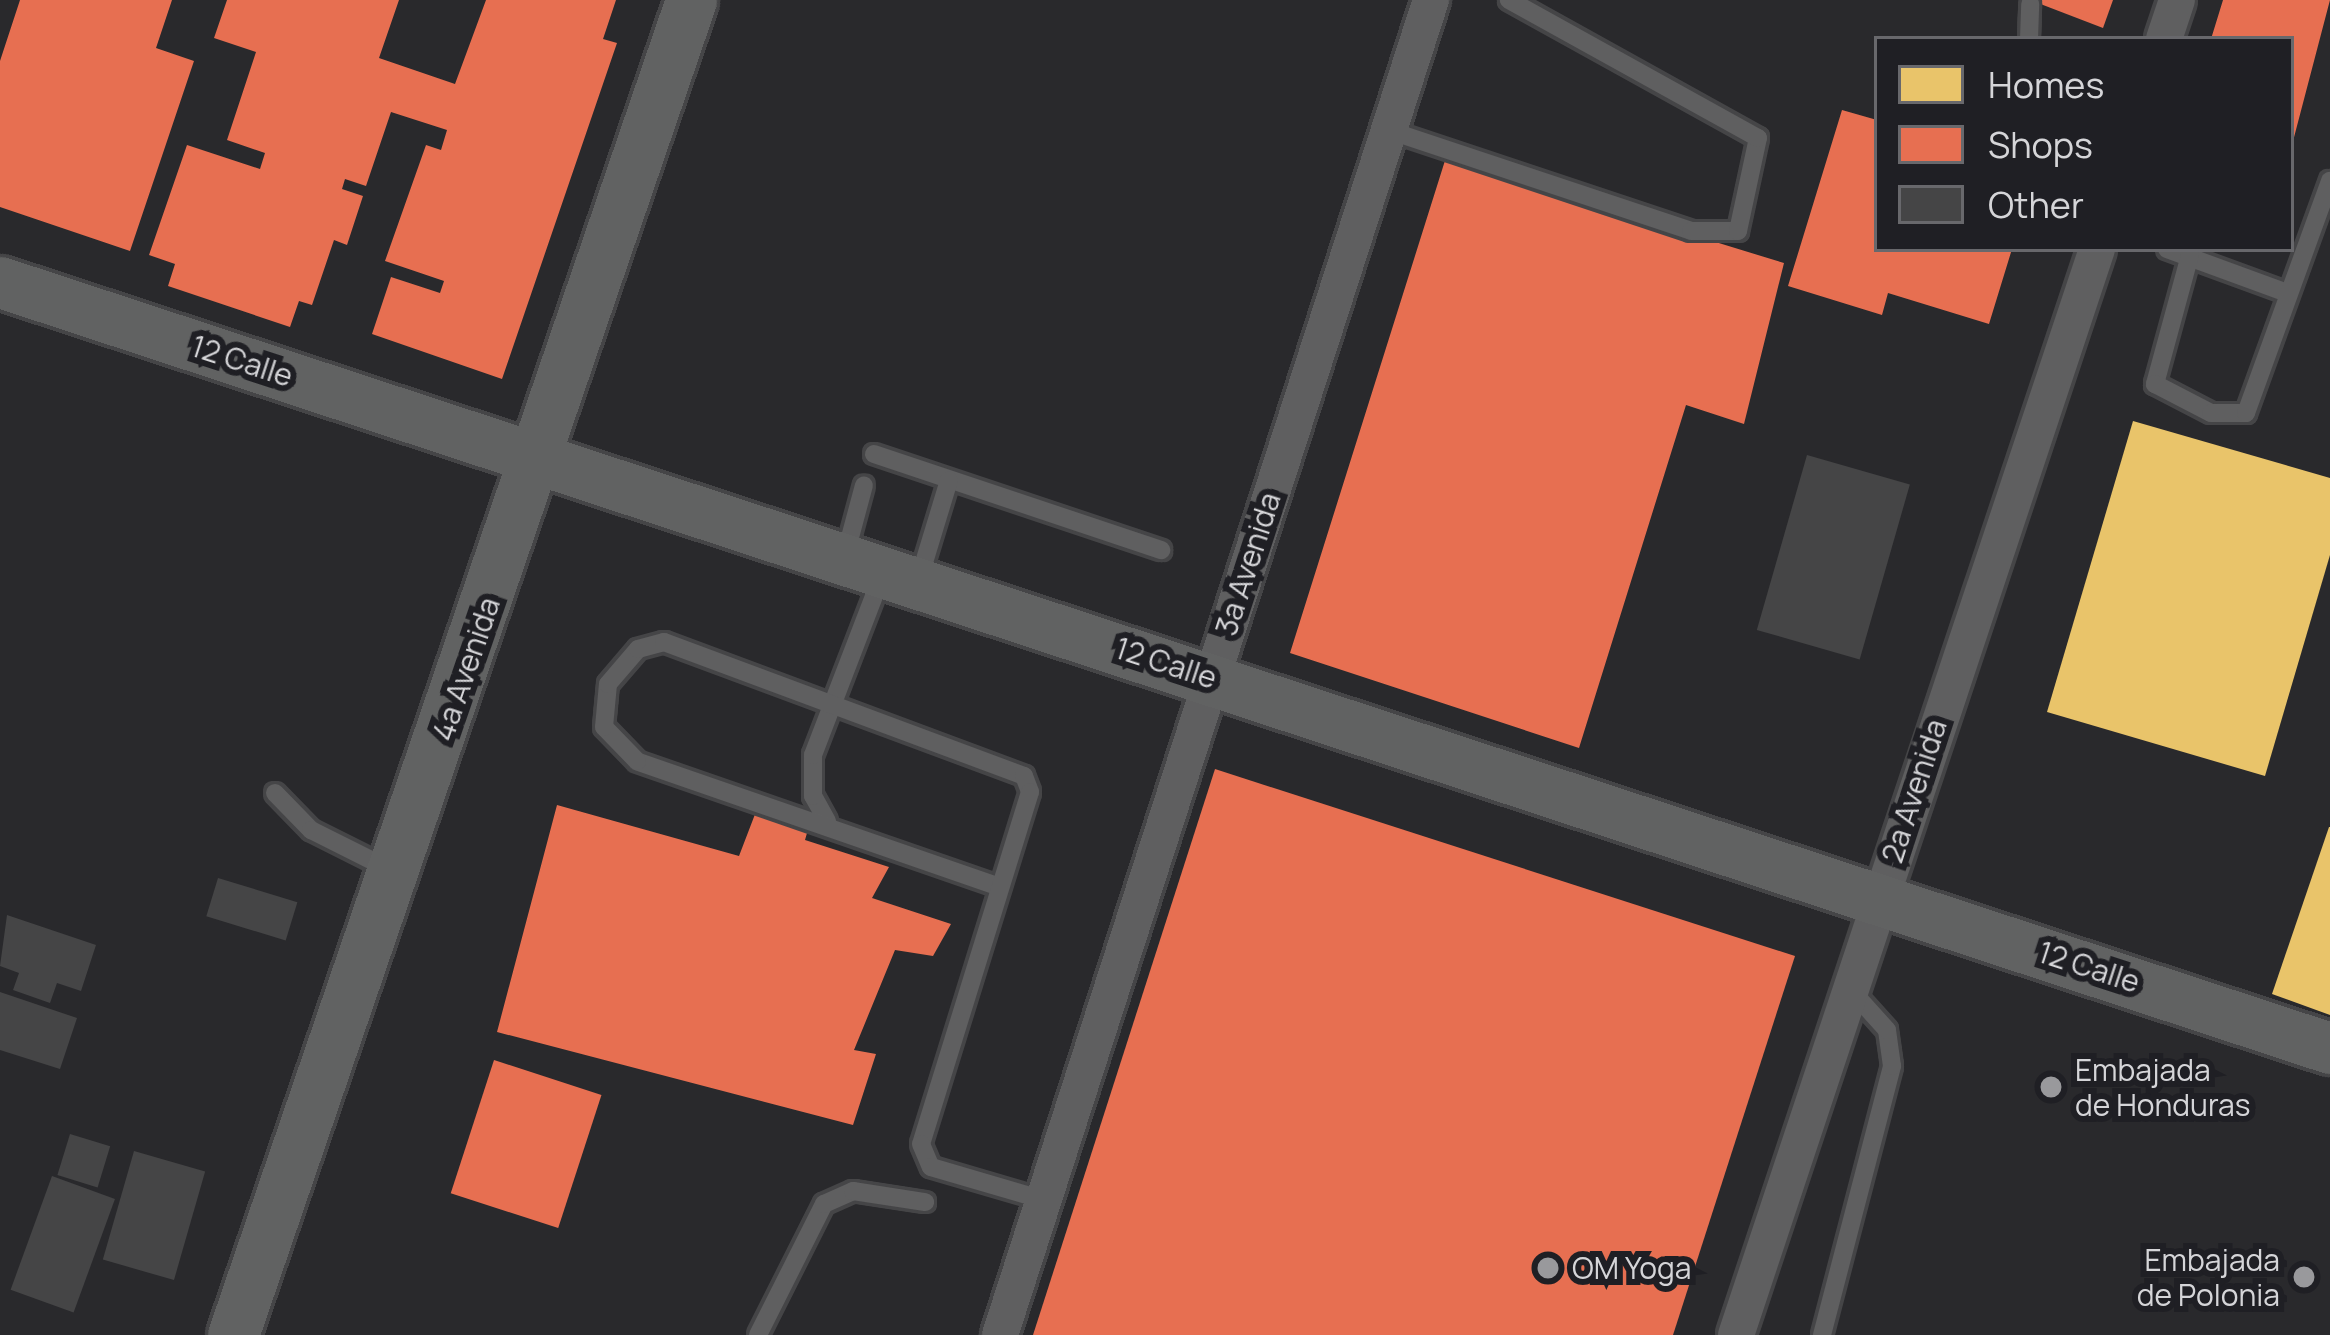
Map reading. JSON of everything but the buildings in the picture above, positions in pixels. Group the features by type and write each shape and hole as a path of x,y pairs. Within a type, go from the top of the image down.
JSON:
{"main road":[{"name":"4a Avenida","path":"233,1335 539,459 691,0"},
{"name":"12 Calle","path":"0,282 2330,1048"}],"street":[{"name":"3a Avenida","path":"1000,1335 1431,0"},
{"path":"2165,36 2176,0"},
{"name":"2a Avenida","path":"1736,1335 2096,252"}],"lane":[{"path":"1391,131 1691,231 1738,231 1758,138 1509,0"},
{"path":"2030,4 2030,36"},
{"path":"2190,255 2151,370 2170,398 2246,413 2330,181"},
{"path":"2178,252 2287,293"},
{"path":"874,454 1161,550"},
{"path":"827,821 811,768 830,704 882,570 949,480"},
{"path":"864,485 882,570"},
{"path":"1000,887 827,821 637,761 613,747 602,705 626,659 664,642 1024,776 1030,792 921,1144 931,1167 1044,1200"},
{"path":"275,794 311,830 395,872"},
{"path":"1822,1335 1892,1066 1887,1030 1849,988"},
{"path":"758,1335 824,1204 866,1190 925,1202"}],"place":[{"name":"Embajada de Honduras","path":"2051,1087"},
{"name":"OM Yoga","path":"1548,1268"},
{"name":"Embajada de Polonia","path":"2304,1277"}]}
